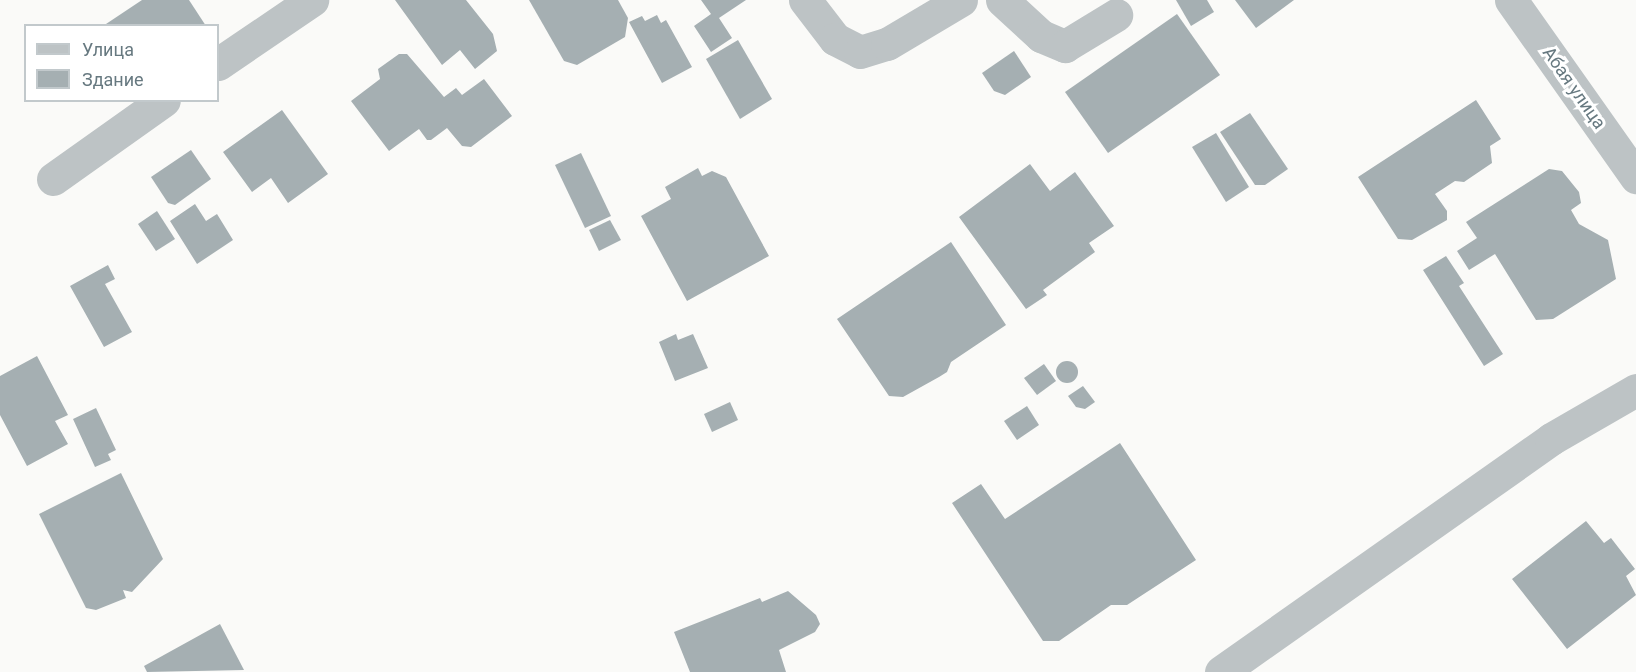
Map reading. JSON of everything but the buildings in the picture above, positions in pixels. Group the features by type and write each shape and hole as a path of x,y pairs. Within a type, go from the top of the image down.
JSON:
{"street":[{"path":"219,63 312,0"},
{"path":"805,0 835,39 860,52 887,44 961,0"},
{"path":"1002,0 1041,36 1065,46 1116,15"},
{"name":"Абая улица","path":"1511,0 1636,177"},
{"path":"53,179 161,102"},
{"path":"1221,672 1551,439 1636,390"}]}
